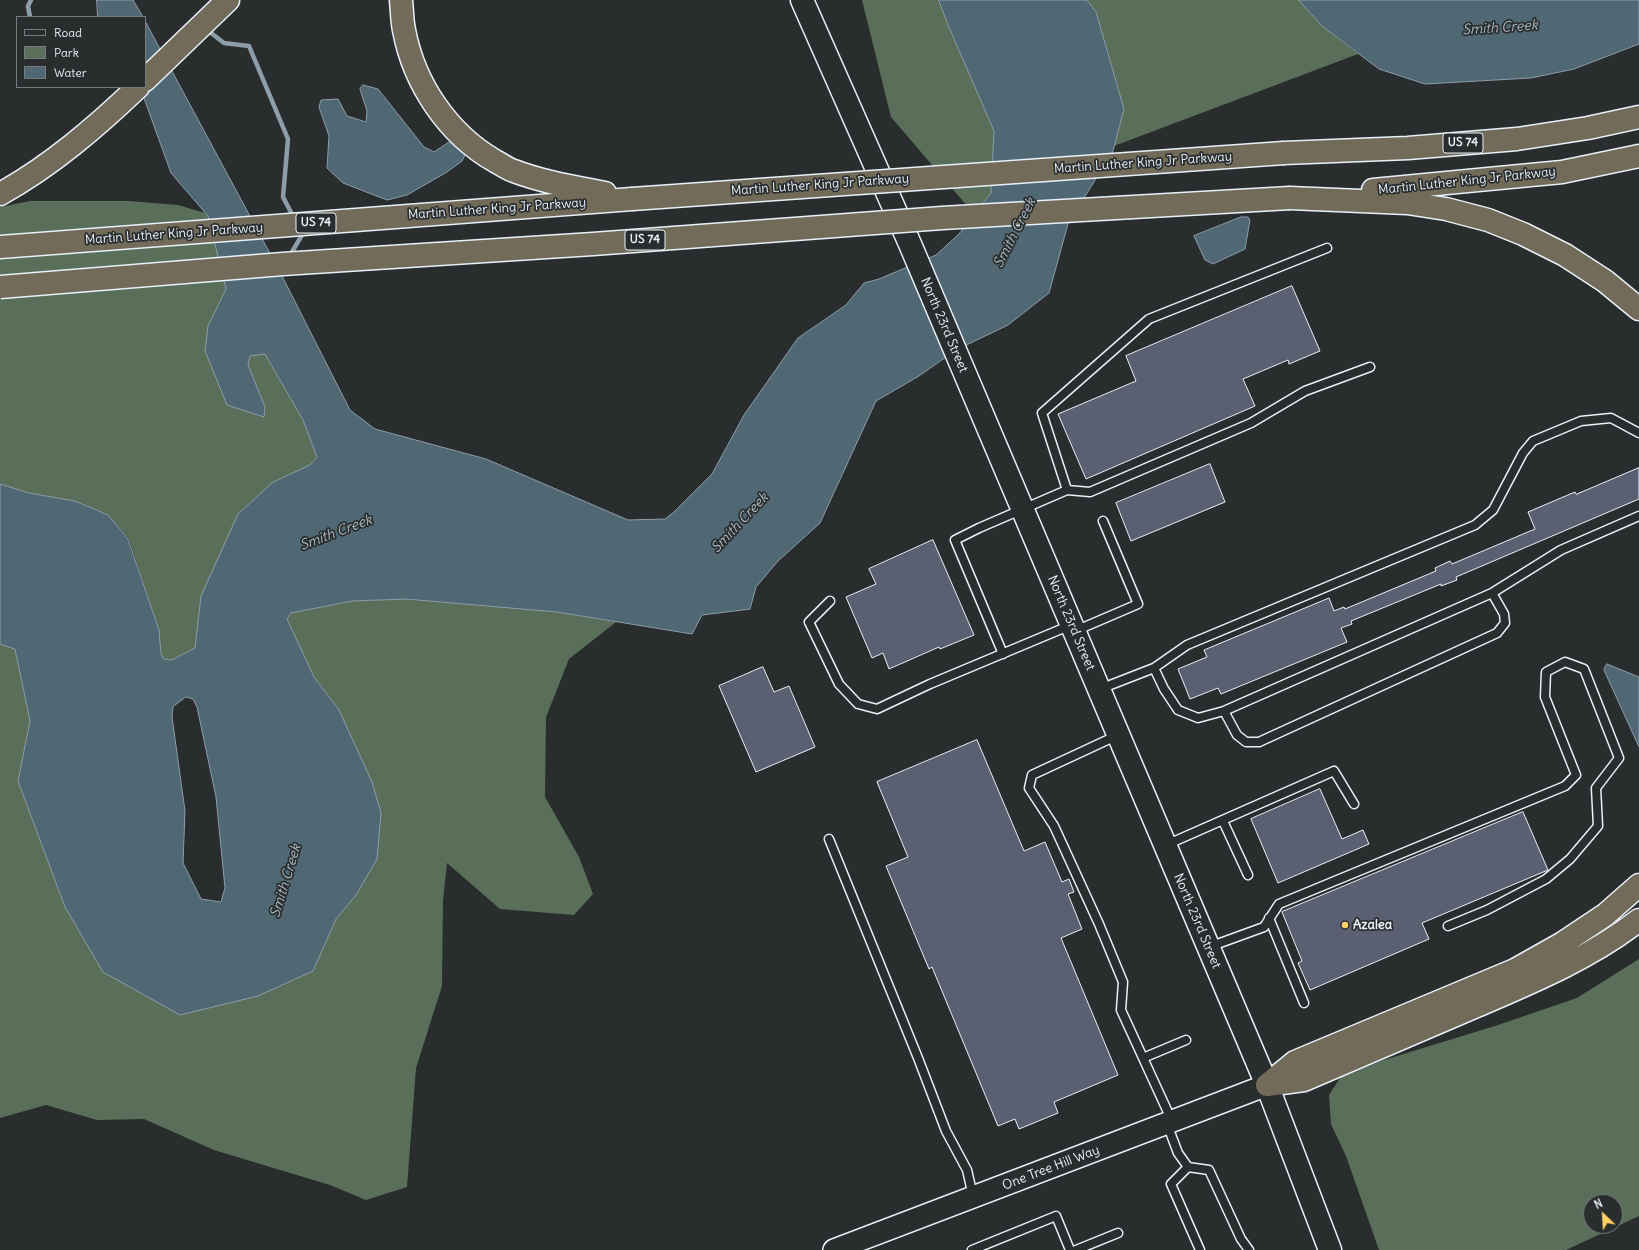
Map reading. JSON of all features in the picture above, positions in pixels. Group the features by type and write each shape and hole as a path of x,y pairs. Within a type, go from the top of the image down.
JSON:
{"highway":[{"path":"146,79 228,0"},
{"path":"401,0 404,30 413,61 429,97 454,129 479,152 512,171 531,177 632,199"},
{"path":"0,194 26,179 73,145 101,122 137,88"},
{"name":"Martin Luther King Jr Parkway","path":"0,247 632,199 1284,153 1408,148 1517,139 1588,128 1639,116"},
{"name":"Martin Luther King Jr Parkway","path":"0,287 283,264 593,244 942,218 1290,198 1562,172 1639,156"},
{"path":"1290,198 1407,203 1446,209 1488,220 1523,234 1565,255 1605,281 1639,309"},
{"path":"1267,1085 1295,1062 1522,966 1563,943 1606,915 1639,886"},
{"path":"1267,1085 1304,1080 1516,989 1572,962 1621,934 1639,920"}],"main road":[{"name":"North 23rd Street","path":"802,0 910,244 1267,1085 1330,1250"}],"street":[{"name":"One Tree Hill Way","path":"834,1250 1267,1085"}],"lane":[{"path":"1066,490 1042,414 1149,319 1327,248"},
{"path":"1003,654 955,540 1066,490 1090,492 1251,423 1305,391 1370,367"},
{"path":"1099,689 1154,668 1187,645 1475,525 1492,510 1523,453 1534,441 1581,421 1611,418 1639,433"},
{"path":"1154,668 1164,689 1178,710 1198,718 1224,710 1492,593 1560,550 1639,516"},
{"path":"830,601 809,622 839,684 858,704 876,709 930,684 1003,654 1138,604 1103,521"},
{"path":"1224,710 1237,735 1246,742 1259,742 1497,633 1505,623 1504,614 1492,593"},
{"path":"1208,947 1264,926 1279,904 1565,786 1576,775 1545,697 1546,672 1565,662 1584,669 1619,758 1596,788 1598,826 1570,859 1546,879 1487,910 1448,926"},
{"path":"1118,735 1032,775 1030,788 1054,826 1099,924 1123,982 1121,1010 1143,1058 1169,1123 1178,1153 1188,1167 1209,1170 1241,1239 1249,1250"},
{"path":"1165,846 1334,771 1354,804"},
{"path":"1223,821 1248,874"},
{"path":"828,839 946,1131 967,1170 973,1197"},
{"path":"1270,918 1304,1003"},
{"path":"1143,1058 1186,1040"},
{"path":"1188,1167 1171,1184 1200,1250"},
{"path":"972,1250 1056,1216 1070,1250"},
{"path":"1076,1250 1118,1233"}],"green space":[{"path":"862,0 939,0 948,25 994,131 991,193 974,214 891,117"},
{"path":"1087,0 1299,0 1322,26 1358,54 1114,146 1124,109 1096,12"},
{"path":"30,201 129,201 178,205 205,213 208,216 226,289 208,326 265,407 248,365 250,356 265,354 303,420 317,457 310,465 273,482 201,596 195,648 172,660 164,659 161,654 159,630 129,539 108,515 75,501 29,493 0,484 0,207"},
{"path":"406,599 557,612 616,622 569,659 546,717 545,797 579,857 593,894 574,915 500,909 447,863 443,900 442,986 416,1068 407,1187 366,1200 330,1185 214,1150 144,1119 97,1120 46,1105 0,1118 0,644 15,649 30,721 18,781 65,907 313,971 336,919 356,895 339,710 314,677 287,619 291,613 352,601"},
{"path":"1639,959 1639,1216 1623,1223 1623,1194 1583,1194 1583,1234 1600,1234 1566,1250 1379,1250 1346,1156 1331,1124 1329,1095 1340,1078 1381,1061 1498,1025 1577,998"}],"water":[{"path":"97,0 133,0 142,16 98,16"},
{"name":"Smith Creek","path":"939,0 1087,0 1096,12 1124,109 1113,151 1068,224 1049,293 1008,325 956,350 919,376 876,401 820,523 778,561 756,587 750,609 702,615 692,634 557,612 406,599 352,601 291,613 287,619 314,677 339,710 372,782 381,813 377,859 356,895 336,919 313,971 258,996 180,1015 103,972 65,907 18,781 30,721 15,649 0,644 0,484 29,493 75,501 108,515 128,539 159,630 161,654 164,659 172,660 195,648 201,596 238,514 273,482 310,465 317,457 303,420 265,354 250,356 248,365 265,407 264,417 227,405 205,351 208,326 226,289 208,216 171,173 140,88 146,88 146,23 280,272 350,410 375,429 486,459 628,520 665,519 712,474 744,415 798,338 846,305 864,283 879,279 936,255 959,234 991,193 994,131 948,25","holes":["186,697 193,699 197,707 216,797 225,888 221,902 201,899 183,863 185,811 172,717 173,707"]},
{"name":"Smith Creek","path":"1299,0 1639,0 1639,44 1574,69 1531,78 1425,84 1379,69 1322,26"},
{"path":"363,85 378,89 424,147 434,152 449,142 466,153 462,161 447,172 407,195 387,200 343,183 327,168 329,136 319,107 321,100 338,99 347,116 366,122 367,111 360,89"},
{"path":"1241,217 1248,217 1250,220 1245,249 1213,264 1205,260 1194,236"},
{"path":"1607,664 1639,677 1639,747 1604,670"}],"building":[{"path":"1292,286 1320,351 1289,364 1288,360 1243,379 1255,406 1086,479 1058,414 1136,381 1126,356"},
{"path":"1210,464 1225,502 1131,541 1116,503"},
{"path":"1639,468 1639,499 1456,577 1457,580 1441,586 1441,584 1351,621 1352,624 1341,628 1347,642 1221,694 1218,688 1190,699 1178,669 1207,657 1204,650 1329,598 1334,611 1344,607 1345,609 1436,571 1435,568 1450,561 1452,564 1535,529 1528,512 1575,492 1576,494"},
{"path":"933,540 974,635 940,649 939,647 889,669 883,653 872,658 846,597 876,584 869,569"},
{"path":"763,667 774,692 789,686 815,747 756,772 719,686"},
{"path":"977,740 1024,851 1045,842 1062,882 1069,879 1074,892 1068,894 1082,929 1061,938 1118,1075 1054,1102 1058,1113 1019,1129 1015,1119 998,1126 932,967 929,969 886,866 908,857 877,782"},
{"path":"1320,789 1342,839 1363,830 1369,844 1278,883 1251,819"},
{"path":"1523,812 1548,870 1422,923 1429,939 1310,990 1298,963 1302,961 1282,912"}],"waterway":[{"path":"30,16 28,6 31,0"},
{"path":"206,29 224,43 249,46 288,139 283,197 294,218"},
{"path":"289,257 302,235 300,230"}],"place":[{"name":"Azalea","path":"1345,925"}]}
